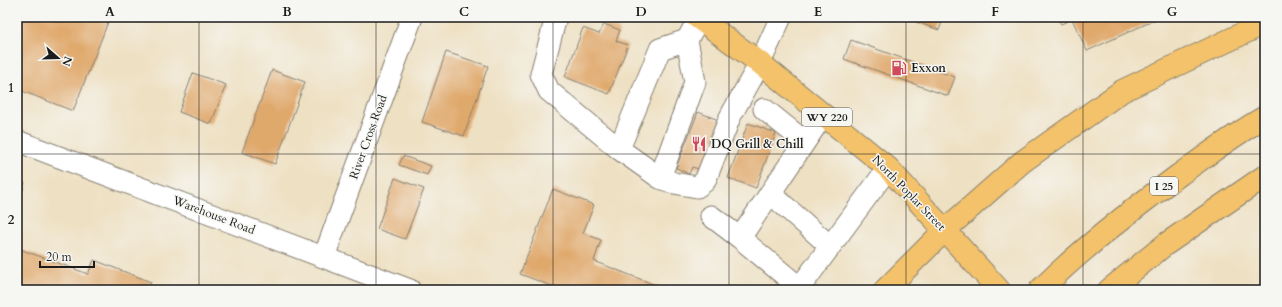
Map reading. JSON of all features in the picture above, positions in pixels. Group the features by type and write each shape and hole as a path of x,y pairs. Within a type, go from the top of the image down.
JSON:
{"main road":[{"name":"North Poplar Street","path":"698,18 760,63 888,168 999,290"},
{"path":"885,290 945,230 1022,162 1122,91 1265,23"},
{"name":"I 25","path":"1040,290 1069,262 1141,203 1201,159 1265,117"},
{"path":"1109,290 1166,244 1265,176"}],"street":[{"name":"River Cross Road","path":"324,257 412,17"},
{"path":"556,17 541,74 549,91 619,149 660,178 674,183 697,187 705,180 730,117 760,63 782,17"},
{"path":"660,178 695,82 687,40 698,18"},
{"path":"619,149 660,49 687,40"},
{"path":"764,109 805,142"},
{"path":"740,238 823,115"},
{"name":"Warehouse Road","path":"17,141 410,290"},
{"path":"711,216 740,238 799,289 888,168"},
{"path":"770,193 830,246"}],"building":[{"path":"17,17 110,17 73,111 17,89"},
{"path":"902,17 944,17 939,30"},
{"path":"1057,17 1161,17 1087,51 1072,19 1061,24"},
{"path":"604,24 620,30 616,41 628,45 609,94 565,77 583,28 599,34"},
{"name":"Exxon","path":"851,40 955,77 948,96 844,59"},
{"path":"446,52 488,66 464,136 422,122"},
{"path":"272,70 305,82 275,164 242,152"},
{"path":"193,73 226,85 211,124 179,112"},
{"name":"DQ Grill & Chill","path":"698,112 721,121 702,170 692,167 689,174 676,168"},
{"path":"748,123 776,133 756,188 728,178"},
{"path":"403,156 431,166 427,175 399,165"},
{"path":"395,178 424,189 405,239 377,229"},
{"path":"17,180 25,183 20,198 17,197"},
{"path":"553,189 594,205 583,233 601,240 594,261 668,290 562,290 520,274"},
{"path":"17,248 88,274 94,260 151,282 148,290 17,290"}],"place":[{"name":"Exxon","path":"899,68"},
{"name":"DQ Grill & Chill","path":"699,144"}]}
